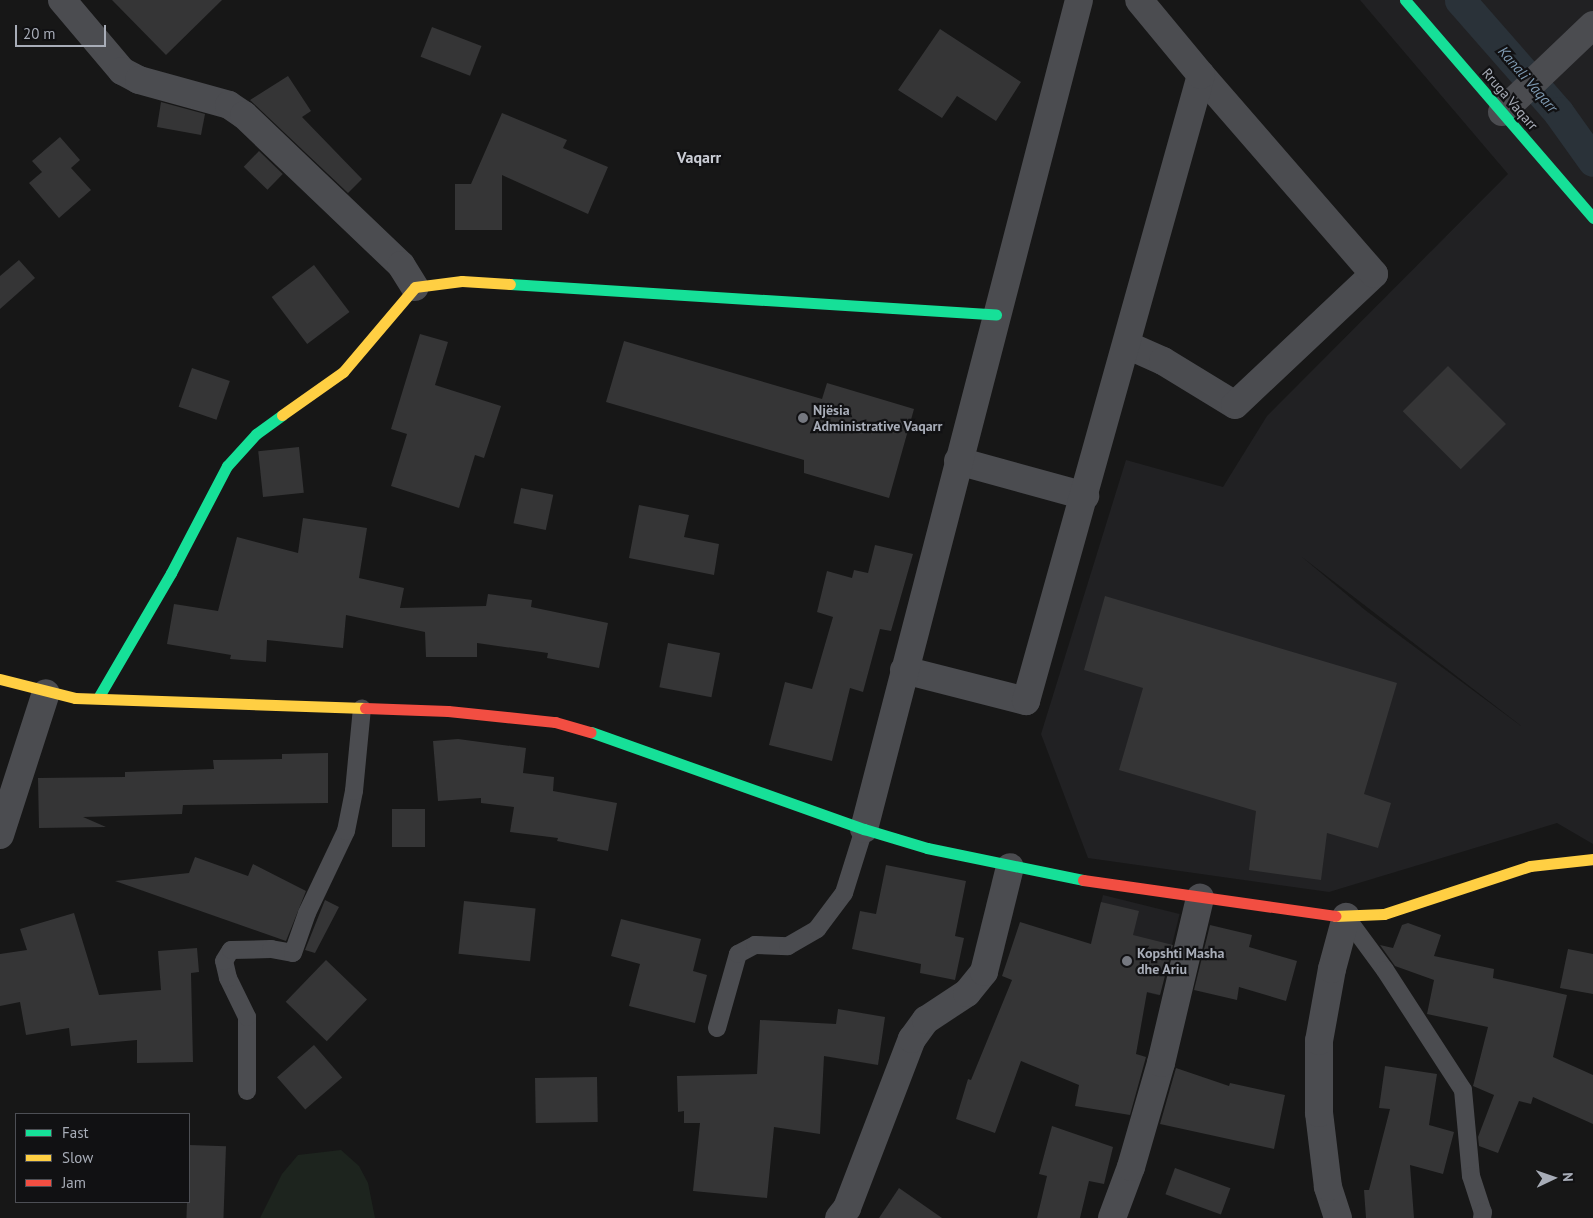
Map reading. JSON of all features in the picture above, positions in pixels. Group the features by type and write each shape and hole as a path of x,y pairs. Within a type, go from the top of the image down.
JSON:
{"street":[{"path":"62,0 122,71 139,80 228,105 244,115 401,265 415,288"},
{"path":"864,829 1079,0"},
{"path":"1126,345 1163,361 1235,405 1374,274 1201,75 1139,0"},
{"name":"Rruga Vaqarr","path":"1405,0 1593,218"},
{"path":"1502,112 1593,26"},
{"path":"904,670 1026,701 1086,496 1201,75"},
{"path":"98,698 171,573 227,466 256,434 343,372 415,288 462,281 996,315"},
{"path":"958,461 1086,496"},
{"path":"0,679 46,693 98,698 519,716 555,722 599,734 864,829 1010,867 1200,898 1346,918 1384,914 1530,866 1593,859"},
{"path":"0,835 46,693"},
{"path":"840,1218 847,1208 912,1039 926,1020 967,993 984,972 1010,867"},
{"path":"1112,1218 1131,1167 1161,1064 1200,898"},
{"path":"1338,1218 1328,1187 1319,1113 1319,1042 1332,969 1346,918"}],"lane":[{"path":"247,1091 247,1017 228,978 224,961 231,950 293,952 307,912 346,831 354,791 362,708"},
{"path":"716,1028 738,954 755,945 788,946 817,929 844,893 864,829"},
{"path":"1346,918 1385,970 1463,1090 1471,1176 1483,1212 1482,1218"}],"shaded area":[{"path":"1360,0 1593,0 1593,844 1557,823 1329,892 1088,858 1041,734 1126,460 1223,487 1267,416 1508,174","holes":["1302,557 1521,726 1365,610"]},
{"name":"Kopshti Masha dhe Ariu","path":"1103,895 1180,914 1159,996 1083,977"},
{"path":"341,1150 359,1166 368,1183 375,1218 260,1218 282,1174 298,1155"}],"building":[{"path":"112,0 222,0 166,55"},
{"path":"432,27 481,46 470,76 421,57"},
{"path":"940,29 1021,82 996,121 957,96 942,118 898,90"},
{"path":"288,76 311,111 302,117 362,179 348,193 250,100"},
{"path":"161,102 205,114 201,135 157,127"},
{"path":"502,113 567,140 563,148 608,167 588,214 502,175 502,230 455,230 455,184 471,184"},
{"path":"60,137 80,160 71,168 91,190 59,218 29,183 42,172 32,161"},
{"path":"259,151 283,174 267,190 244,167"},
{"path":"19,260 35,278 0,309 0,276"},
{"path":"314,265 350,312 307,344 272,297"},
{"path":"420,334 448,342 435,385 501,406 484,458 475,455 459,508 391,486 407,434 391,429"},
{"path":"624,341 822,399 827,383 914,409 889,498 804,473 804,460 606,402"},
{"path":"1448,366 1506,424 1461,469 1403,411"},
{"path":"192,368 230,381 216,420 179,407"},
{"path":"299,447 304,493 263,497 258,451"},
{"path":"521,488 553,495 546,530 514,523"},
{"path":"639,505 689,515 684,537 719,544 714,575 629,558"},
{"path":"303,518 367,528 359,578 404,588 400,608 486,606 488,594 532,600 531,607 608,623 599,668 547,658 548,653 477,643 477,657 426,657 425,632 346,615 343,648 267,640 266,662 230,659 231,655 167,644 174,604 218,611 237,537 298,553"},
{"path":"875,545 913,554 891,631 880,629 863,692 850,688 832,761 769,745 785,682 812,689 833,617 817,612 827,571 852,578 854,570 868,573"},
{"path":"1105,596 1397,683 1364,794 1391,803 1378,848 1327,833 1321,880 1249,870 1256,811 1119,770 1143,688 1084,670"},
{"path":"668,643 720,653 711,697 659,687"},
{"path":"458,739 526,748 523,773 554,777 553,791 617,803 608,851 557,841 558,838 510,832 514,807 481,803 481,798 438,801 433,741"},
{"path":"328,753 328,803 183,805 182,814 83,817 106,827 39,828 38,778 125,777 125,772 214,769 213,760 282,759 282,754"},
{"path":"392,809 425,809 425,847 392,847"},
{"path":"195,857 248,876 253,864 306,891 286,941 115,881 189,873"},
{"path":"886,865 966,881 955,936 964,938 955,980 920,973 921,964 852,949 860,911 876,914"},
{"path":"325,900 339,907 315,953 305,950"},
{"path":"464,901 536,909 530,961 458,954"},
{"path":"1101,902 1139,911 1133,935 1173,945 1160,995 1147,992 1136,1054 1146,1057 1130,1115 1075,1106 1079,1085 1021,1061 995,1133 956,1119 968,1079 971,1080 1012,980 1002,976 1020,922 1091,944"},
{"path":"74,913 99,995 161,990 158,951 197,948 199,972 191,973 193,1062 137,1063 137,1040 71,1046 69,1028 26,1035 20,1002 0,1006 0,954 27,950 20,929"},
{"path":"621,919 701,939 693,971 707,975 695,1023 629,1006 640,964 611,956"},
{"path":"1408,923 1441,935 1434,956 1494,969 1493,978 1567,995 1553,1057 1593,1075 1593,1124 1533,1097 1531,1104 1519,1101 1498,1153 1479,1146 1478,1137 1494,1095 1473,1086 1488,1027 1427,1014 1434,980 1395,966 1380,945 1393,948 1402,925"},
{"path":"1210,925 1252,935 1249,947 1297,961 1286,1001 1239,987 1237,1000 1194,990"},
{"path":"1568,949 1593,954 1593,994 1560,988"},
{"path":"326,960 367,1000 327,1041 286,1002"},
{"path":"838,1009 885,1017 878,1065 824,1056 820,1134 774,1127 767,1198 693,1191 700,1123 684,1123 684,1111 678,1112 677,1076 757,1074 760,1020 836,1024"},
{"path":"314,1045 342,1077 305,1110 277,1077"},
{"path":"1385,1066 1437,1074 1429,1125 1454,1132 1443,1174 1410,1165 1414,1218 1366,1218 1364,1190 1369,1190 1390,1109 1379,1108"},
{"path":"1176,1068 1229,1086 1230,1083 1285,1095 1274,1149 1160,1124"},
{"path":"597,1077 598,1122 536,1123 535,1078"},
{"path":"1052,1126 1113,1147 1104,1184 1089,1181 1080,1218 1037,1218 1047,1176 1039,1174"},
{"path":"190,1145 226,1146 223,1218 186,1218 187,1203 190,1203"},
{"path":"1175,1168 1230,1188 1221,1214 1165,1194"},
{"path":"899,1188 942,1218 879,1218"}],"waterway":[{"name":"Kanali Vaqarr","path":"1460,0 1558,112 1593,161"}],"traffic: fast":[{"path":"1405,0 1593,218"},
{"path":"510,284 996,315"},
{"path":"98,698 171,573 227,466 256,434 282,415"},
{"path":"591,732 864,829 927,848 1083,880"}],"traffic: slow":[{"path":"282,415 343,372 415,287 462,281 510,284"},
{"path":"0,679 75,698 365,708"},
{"path":"1335,916 1384,914 1530,866 1593,859"}],"traffic: jam":[{"path":"365,708 448,711 555,722 591,732"},
{"path":"1083,880 1335,916"}],"place":[{"name":"Njësia Administrative Vaqarr","path":"803,418"},
{"name":"Kopshti Masha dhe Ariu","path":"1127,961"}],"district":[{"name":"Vaqarr","path":"699,157"}]}
